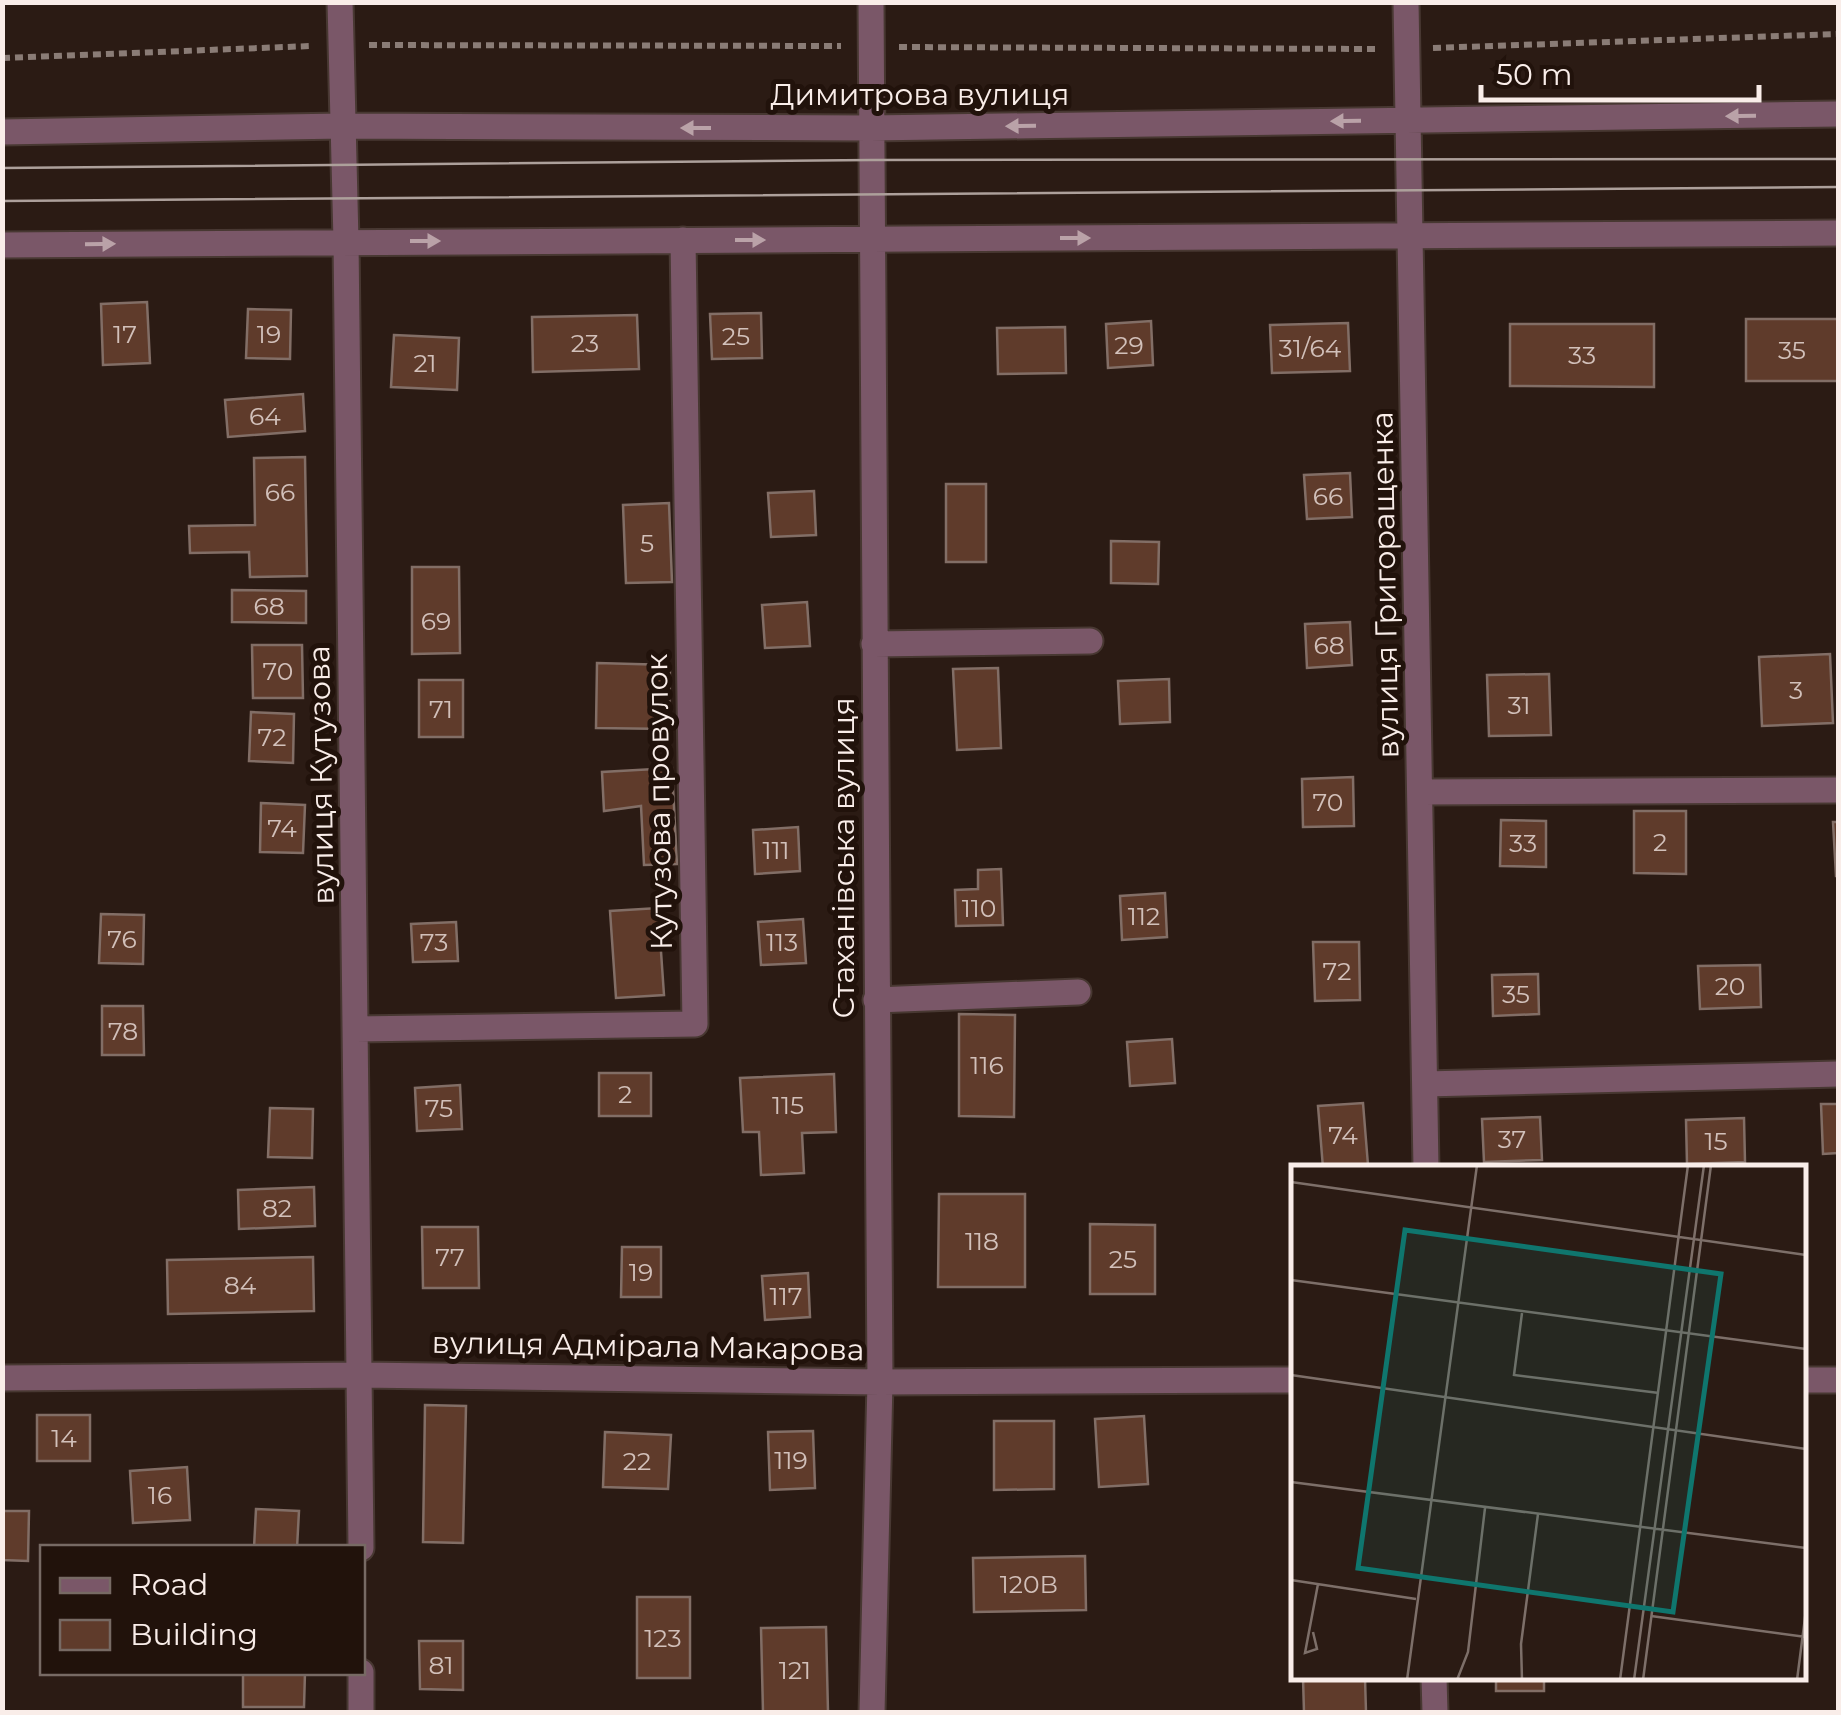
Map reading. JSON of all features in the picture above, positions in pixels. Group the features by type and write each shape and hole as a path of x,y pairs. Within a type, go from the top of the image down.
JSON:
{"street":[{"name":"вулиця Кутузова","path":"340,2 361,1545"},
{"name":"Стаханівська вулиця","path":"871,2 880,1382 872,1712"},
{"name":"вулиця Григоращенка","path":"1406,2 1426,1165"},
{"name":"Димитрова вулиця","path":"2,132 342,126 871,128 1838,114"},
{"path":"2,245 1838,233"},
{"name":"Кутузова провулок","path":"356,1029 695,1024 683,240"},
{"path":"874,644 1090,642"},
{"path":"1420,792 1838,790"},
{"path":"876,1000 1078,992"},
{"path":"1425,1084 1838,1074"},
{"name":"вулиця Адмірала Макарова","path":"2,1378 360,1375 880,1382 1291,1380"},
{"path":"1806,1380 1838,1380"},
{"path":"361,1675 361,1712"},
{"path":"1434,1680 1435,1712"}],"path":[{"path":"2,58 341,45 1407,49 1838,34"}],"building":[{"path":"147,302 150,363 103,365 101,304"},
{"path":"248,309 291,310 290,359 246,358"},
{"path":"761,313 762,358 712,359 710,314"},
{"path":"637,315 639,369 533,372 532,317"},
{"path":"1746,319 1838,319 1838,381 1746,381"},
{"path":"1151,321 1153,365 1108,368 1106,324"},
{"path":"1348,323 1350,371 1272,373 1270,325"},
{"path":"1510,324 1654,324 1654,387 1510,386"},
{"path":"1065,327 1066,373 998,374 997,328"},
{"path":"394,335 459,338 457,390 391,387"},
{"path":"303,394 305,431 228,437 225,400"},
{"path":"305,457 307,576 250,577 249,552 190,553 189,526 255,525 254,458"},
{"path":"1350,473 1352,517 1307,519 1304,475"},
{"path":"946,484 986,484 986,562 946,562"},
{"path":"814,491 816,535 771,537 768,493"},
{"path":"669,503 672,582 626,583 623,505"},
{"path":"1111,541 1159,542 1158,584 1111,583"},
{"path":"412,567 459,567 460,653 412,654"},
{"path":"232,590 306,591 306,623 232,622"},
{"path":"807,602 810,646 765,648 762,605"},
{"path":"1350,622 1352,665 1307,668 1305,624"},
{"path":"252,645 302,645 303,698 253,698"},
{"path":"1830,654 1833,723 1762,726 1759,657"},
{"path":"597,663 670,665 669,729 596,728"},
{"path":"998,668 1001,748 957,750 953,669"},
{"path":"1549,674 1551,735 1489,736 1487,675"},
{"path":"1169,679 1170,722 1120,724 1118,681"},
{"path":"419,680 463,680 463,737 419,737"},
{"path":"251,712 294,714 293,763 249,761"},
{"path":"672,768 677,864 644,865 641,806 604,811 602,772"},
{"path":"1353,777 1354,826 1303,827 1302,779"},
{"path":"261,803 305,805 303,853 260,852"},
{"path":"1634,811 1686,811 1686,874 1634,873"},
{"path":"1501,820 1546,821 1546,867 1500,866"},
{"path":"1833,822 1838,822 1838,876 1836,876"},
{"path":"798,827 800,871 755,874 753,830"},
{"path":"1001,869 1003,925 956,926 955,890 978,889 978,870"},
{"path":"1165,893 1167,937 1122,940 1120,896"},
{"path":"658,908 664,995 616,998 610,911"},
{"path":"101,914 144,915 143,964 99,963"},
{"path":"803,919 806,963 761,965 758,922"},
{"path":"456,922 458,961 413,962 411,924"},
{"path":"1313,942 1359,942 1360,1000 1315,1001"},
{"path":"1760,965 1761,1007 1700,1009 1698,966"},
{"path":"1538,974 1539,1014 1493,1016 1492,975"},
{"path":"102,1006 143,1006 144,1055 102,1055"},
{"path":"959,1014 1015,1015 1014,1117 959,1116"},
{"path":"1172,1039 1175,1083 1130,1086 1127,1042"},
{"path":"599,1073 651,1073 651,1116 599,1116"},
{"path":"834,1074 836,1132 802,1133 804,1173 761,1175 759,1132 743,1132 740,1078"},
{"path":"460,1085 462,1129 417,1131 415,1088"},
{"path":"1363,1103 1368,1165 1323,1165 1318,1106"},
{"path":"1821,1104 1838,1104 1838,1153 1823,1154"},
{"path":"270,1108 313,1109 312,1158 268,1157"},
{"path":"1540,1117 1542,1160 1484,1162 1482,1119"},
{"path":"1744,1118 1745,1162 1687,1164 1686,1120"},
{"path":"314,1187 315,1226 239,1229 238,1190"},
{"path":"939,1194 1025,1194 1025,1287 938,1287"},
{"path":"1090,1224 1155,1225 1155,1294 1090,1294"},
{"path":"422,1227 478,1227 479,1288 423,1288"},
{"path":"622,1247 661,1247 661,1297 621,1297"},
{"path":"313,1257 314,1311 168,1314 167,1260"},
{"path":"808,1273 810,1317 765,1320 762,1276"},
{"path":"425,1405 466,1406 463,1543 423,1542"},
{"path":"37,1415 90,1415 90,1461 37,1461"},
{"path":"1144,1416 1148,1484 1099,1487 1095,1419"},
{"path":"994,1421 1054,1421 1054,1489 994,1490"},
{"path":"813,1431 815,1488 770,1490 768,1432"},
{"path":"605,1432 671,1435 668,1489 603,1487"},
{"path":"187,1467 190,1520 133,1523 130,1471"},
{"path":"256,1509 299,1511 297,1545 254,1545"},
{"path":"2,1511 29,1511 28,1561 2,1560"},
{"path":"1085,1556 1086,1610 974,1612 973,1558"},
{"path":"637,1597 690,1597 690,1678 637,1678"},
{"path":"826,1627 828,1712 763,1712 761,1628"},
{"path":"419,1641 463,1641 463,1690 420,1689"},
{"path":"243,1675 305,1675 304,1707 243,1707"},
{"path":"1303,1680 1365,1680 1366,1712 1304,1712"},
{"path":"1496,1680 1544,1680 1544,1691 1496,1691"}],"tram line":[{"path":"2,168 871,160 1838,159"},
{"path":"2,201 1838,187"}]}
